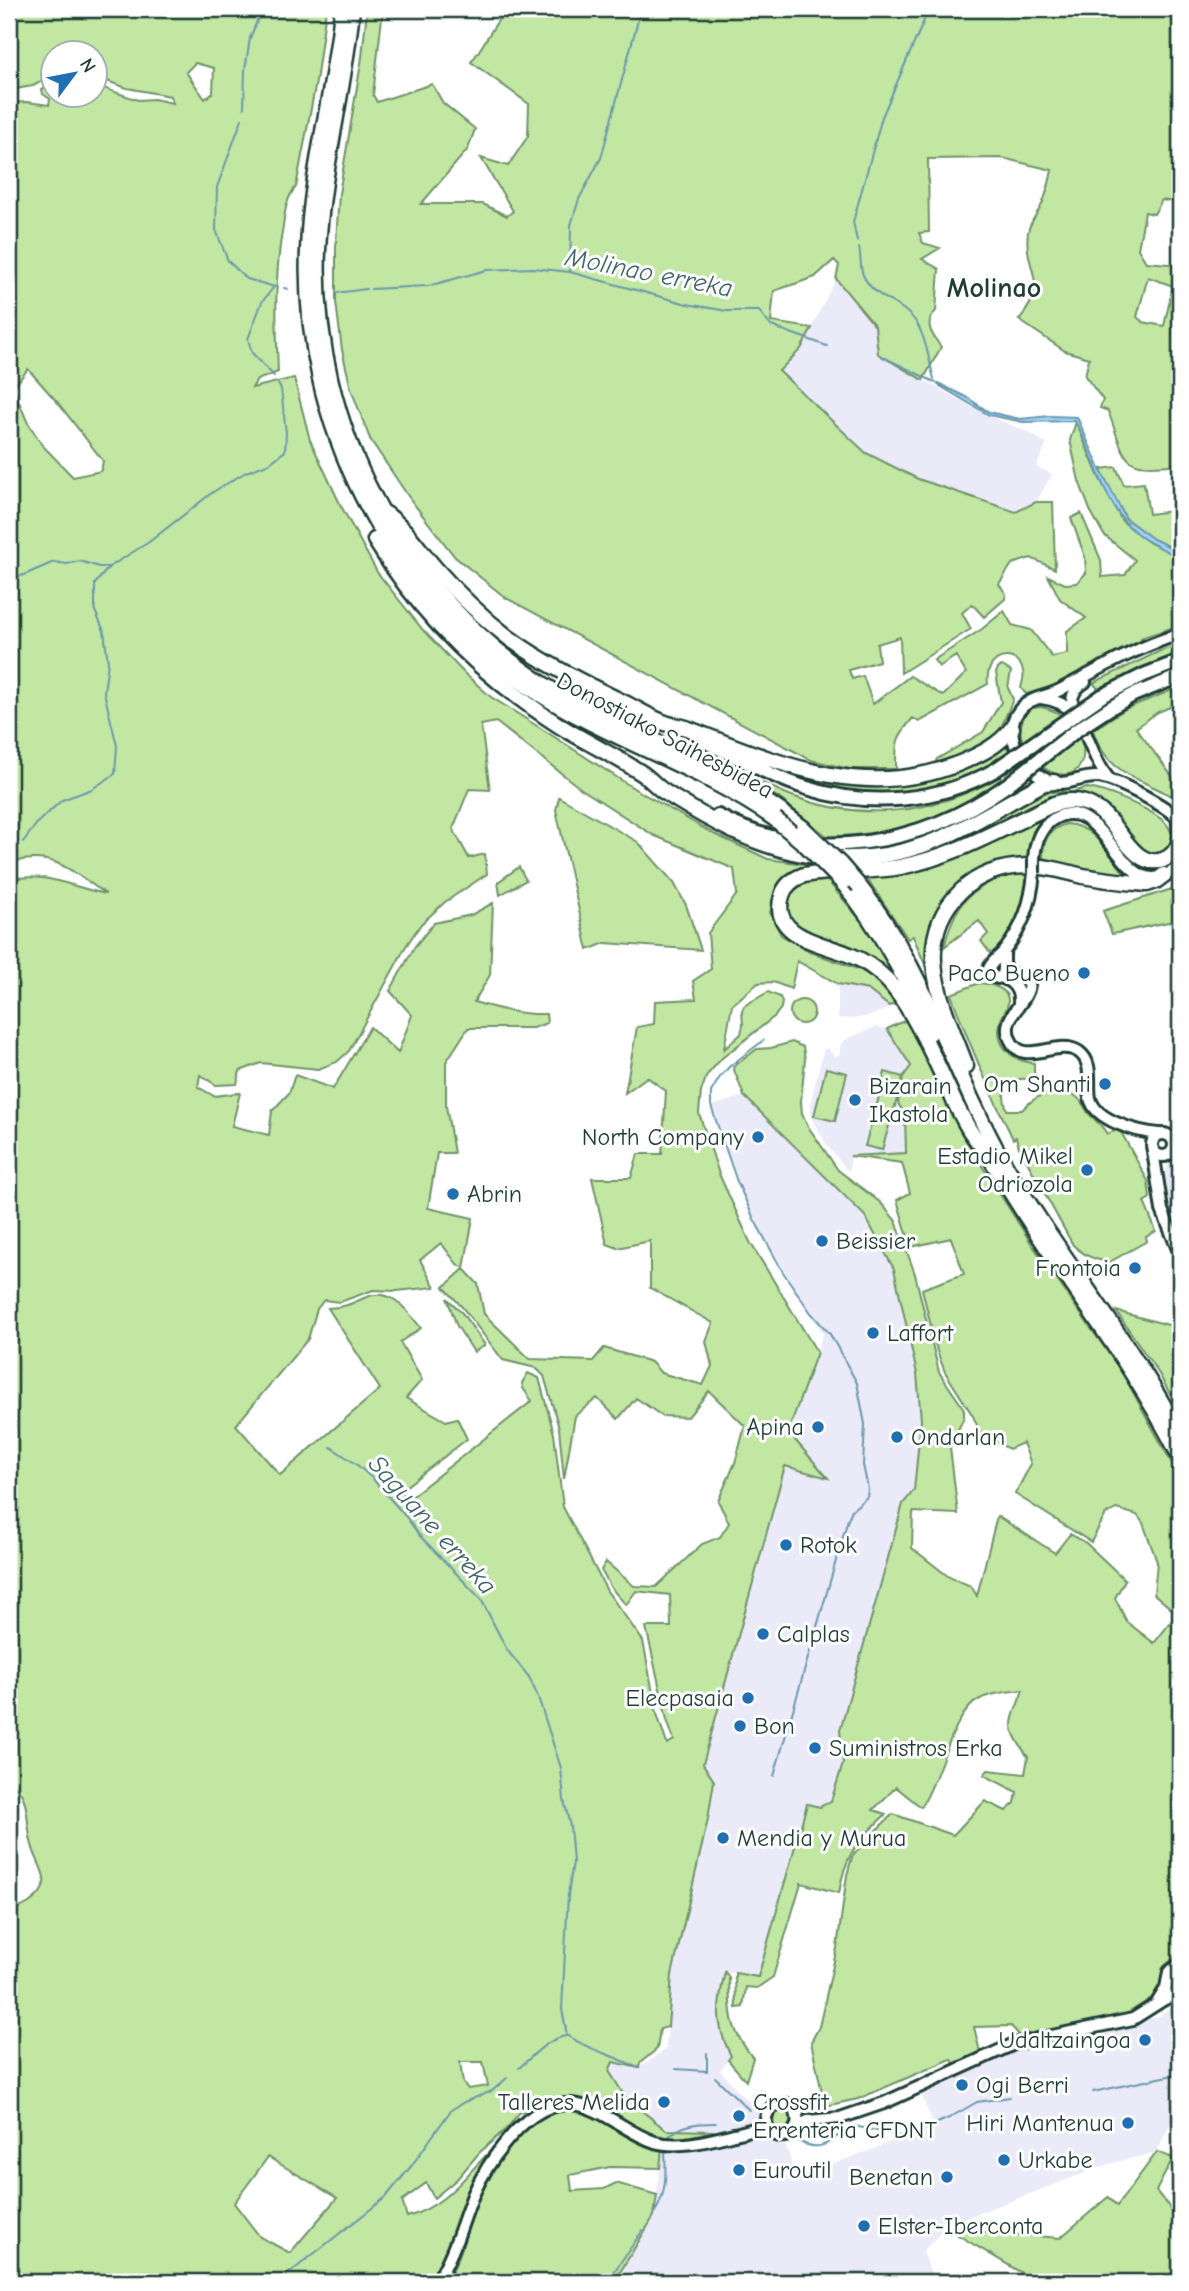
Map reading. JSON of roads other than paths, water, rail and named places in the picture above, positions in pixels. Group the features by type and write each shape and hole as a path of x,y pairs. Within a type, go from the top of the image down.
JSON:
{"highway":[{"name":"Donostiako Saihesbidea","path":"342,9 312,204 308,271 310,315 318,370 329,413 344,458 367,506 402,563 444,614 492,659 529,687 567,710 743,798 775,820 819,857 843,883 869,917 898,963 985,1149 1036,1233 1136,1380 1180,1458"},
{"name":"Donostiako Saihesbidea","path":"352,9 322,205 318,292 326,357 338,410 356,461 381,510 410,556 444,599 483,638 517,666 591,711 732,779 803,828 826,850 859,886 907,958 983,1121"},
{"path":"344,458 346,483 369,530 406,587 444,631 484,669 521,699 578,737 645,775 659,789 749,840 802,855 837,858 888,855 938,841 985,818 1044,783 1054,782"},
{"path":"381,510 402,525 433,566 462,597 510,638 564,672 668,724 685,727 744,751 792,767 837,777 865,780 916,777 949,768 993,746 1012,728"},
{"path":"985,1149 964,1123 898,993 885,978 862,960 804,939 793,932 786,924 780,909 785,890 795,879 809,874 887,869 944,855 1054,804 1068,801 1081,802 1098,809 1132,849 1150,861 1160,861 1171,855 1177,849 1180,839"},
{"path":"1164,875 1147,884 1084,876 1043,867 1014,867 982,876 964,889 949,905 935,936 933,954 934,972 983,1121 1027,1199 1126,1345 1180,1435"}],"main road":[{"path":"668,724 794,784 821,792 878,800 922,796 964,785 995,770 1102,696 1143,675 1180,661"},
{"path":"645,775 723,819 752,831 781,839 812,843 867,843 914,833 952,819 1007,785 1078,729 1110,708 1180,676"}],"street":[{"path":"1074,714 1072,698 1079,682 1134,651 1180,634"},
{"path":"1180,640 1027,703 1017,712 1012,728 1014,743 1022,759 1035,773 1054,782 1066,783 1093,777 1108,778 1166,808 1180,822"},
{"path":"1035,699 1057,702 1074,714 1087,734 1098,765 1108,778"},
{"path":"1077,779 1087,770 1092,751"},
{"path":"1159,1187 1161,1170 1174,1148 1174,1141 1166,1134 1134,1129 1097,1112 1090,1097 1086,1061 1079,1052 1064,1047 1028,1053 1014,1046 1007,1031 1019,1003 1019,993 1001,968 1004,951 1025,920 1031,899 1039,835 1048,823 1059,817 1077,816 1098,827 1125,862 1136,872 1150,877 1164,875 1180,865"},
{"path":"1134,1129 1153,1150 1162,1156 1168,1155"},
{"path":"1159,1134 1153,1139 1153,1150 1162,1210 1180,1254"},
{"path":"1156,2004 1164,1994 1169,1972 1180,1965"},
{"path":"1168,1982 1180,1992"},
{"path":"436,2282 456,2246 474,2193 487,2168 523,2124 544,2109 569,2104 584,2106 660,2143 686,2143 750,2130 785,2136 812,2120 840,2118 884,2103 942,2079 1014,2044 1133,2019 1180,1992"},
{"path":"750,2130 765,2120 769,2109 776,2104 787,2104 812,2120"},
{"path":"795,2110 797,2127"},
{"path":"765,2120 771,2133"}],"water":[{"path":"940,384 989,412 1020,419 1077,417 1126,519 1153,539 1180,552 1180,556 1167,552 1138,535 1125,522 1114,507 1075,421 1023,422 989,415"}],"waterway":[{"name":"Molinao erreka","path":"244,108 245,70 250,38 262,9"},
{"path":"570,272 571,225 579,199 601,158 641,9"},
{"path":"857,241 853,222 882,117 929,9"},
{"name":"Molinao erreka","path":"242,119 217,187 216,230 228,261 247,279 275,287"},
{"path":"859,248 862,272 868,284 881,296 904,309 916,322 925,342 934,379"},
{"name":"Molinao erreka","path":"371,289 428,286 487,270 533,268 570,272 687,304 727,311 759,311 771,326 827,346"},
{"path":"273,288 262,302 248,339 252,353 274,376"},
{"name":"Molinao erreka","path":"284,288 288,289"},
{"name":"Molinao erreka","path":"336,293 366,289"},
{"name":"Molinao erreka","path":"881,356 949,389"},
{"path":"9,576 13,578 24,575 54,562 67,564 80,561 109,567 149,542 213,492 246,472 270,463 285,451 286,433 281,389 278,384"},
{"name":"Molinao erreka","path":"975,404 985,410"},
{"path":"23,842 38,822 62,800 92,789 115,774 117,746 104,692 108,662 104,631 95,611 95,584 109,567"},
{"path":"764,1040 720,1077 711,1092 711,1106 736,1179 754,1219 783,1272 811,1313 830,1334 857,1383 865,1424 863,1465 868,1489 867,1497 852,1510 848,1519 774,1776"},
{"name":"Saguane erreka","path":"331,1447 372,1478 419,1535 481,1599 507,1650 529,1677 538,1697 561,1768 570,1826 573,1862 568,1895 562,2009 567,2036"},
{"path":"519,2068 547,2044 566,2036"},
{"path":"568,2036 638,2068"},
{"path":"676,2069 707,2071 707,2053"},
{"path":"1093,2092 1178,2074"},
{"path":"715,2077 749,2110"},
{"path":"278,2282 386,2197 451,2110 492,2091 507,2078"},
{"path":"798,2141 808,2145 822,2145 854,2126 905,2137 949,2118 977,2102 1010,2097"},
{"path":"667,2138 689,2125 716,2123"},
{"path":"655,2212 664,2190 665,2150"},
{"path":"607,2282 643,2230"}],"place":[{"name":"Paco Bueno","path":"1084,973"},
{"name":"Om Shanti","path":"1105,1084"},
{"name":"Bizarain Ikastola","path":"855,1100"},
{"name":"North Company","path":"758,1137"},
{"name":"Estadio Mikel Odriozola","path":"1087,1170"},
{"name":"Abrin","path":"453,1194"},
{"name":"Beissier","path":"822,1241"},
{"name":"Frontoia","path":"1135,1268"},
{"name":"Laffort","path":"873,1333"},
{"name":"Apina","path":"818,1427"},
{"name":"Ondarlan","path":"897,1437"},
{"name":"Rotok","path":"786,1545"},
{"name":"Calplas","path":"763,1634"},
{"name":"Elecpasaia","path":"748,1698"},
{"name":"Bon","path":"740,1726"},
{"name":"Suministros Erka","path":"815,1748"},
{"name":"Mendia y Murua","path":"723,1838"},
{"name":"Udaltzaingoa","path":"1145,2040"},
{"name":"Ogi Berri","path":"962,2085"},
{"name":"Talleres Melida","path":"664,2102"},
{"name":"Crossfit Errenteria CFDNT","path":"739,2116"},
{"name":"Hiri Mantenua","path":"1128,2123"},
{"name":"Urkabe","path":"1004,2160"},
{"name":"Euroutil","path":"739,2170"},
{"name":"Benetan","path":"947,2177"},
{"name":"Elster-Iberconta","path":"864,2226"}],"district":[{"name":"Molinao","path":"994,288"}]}
